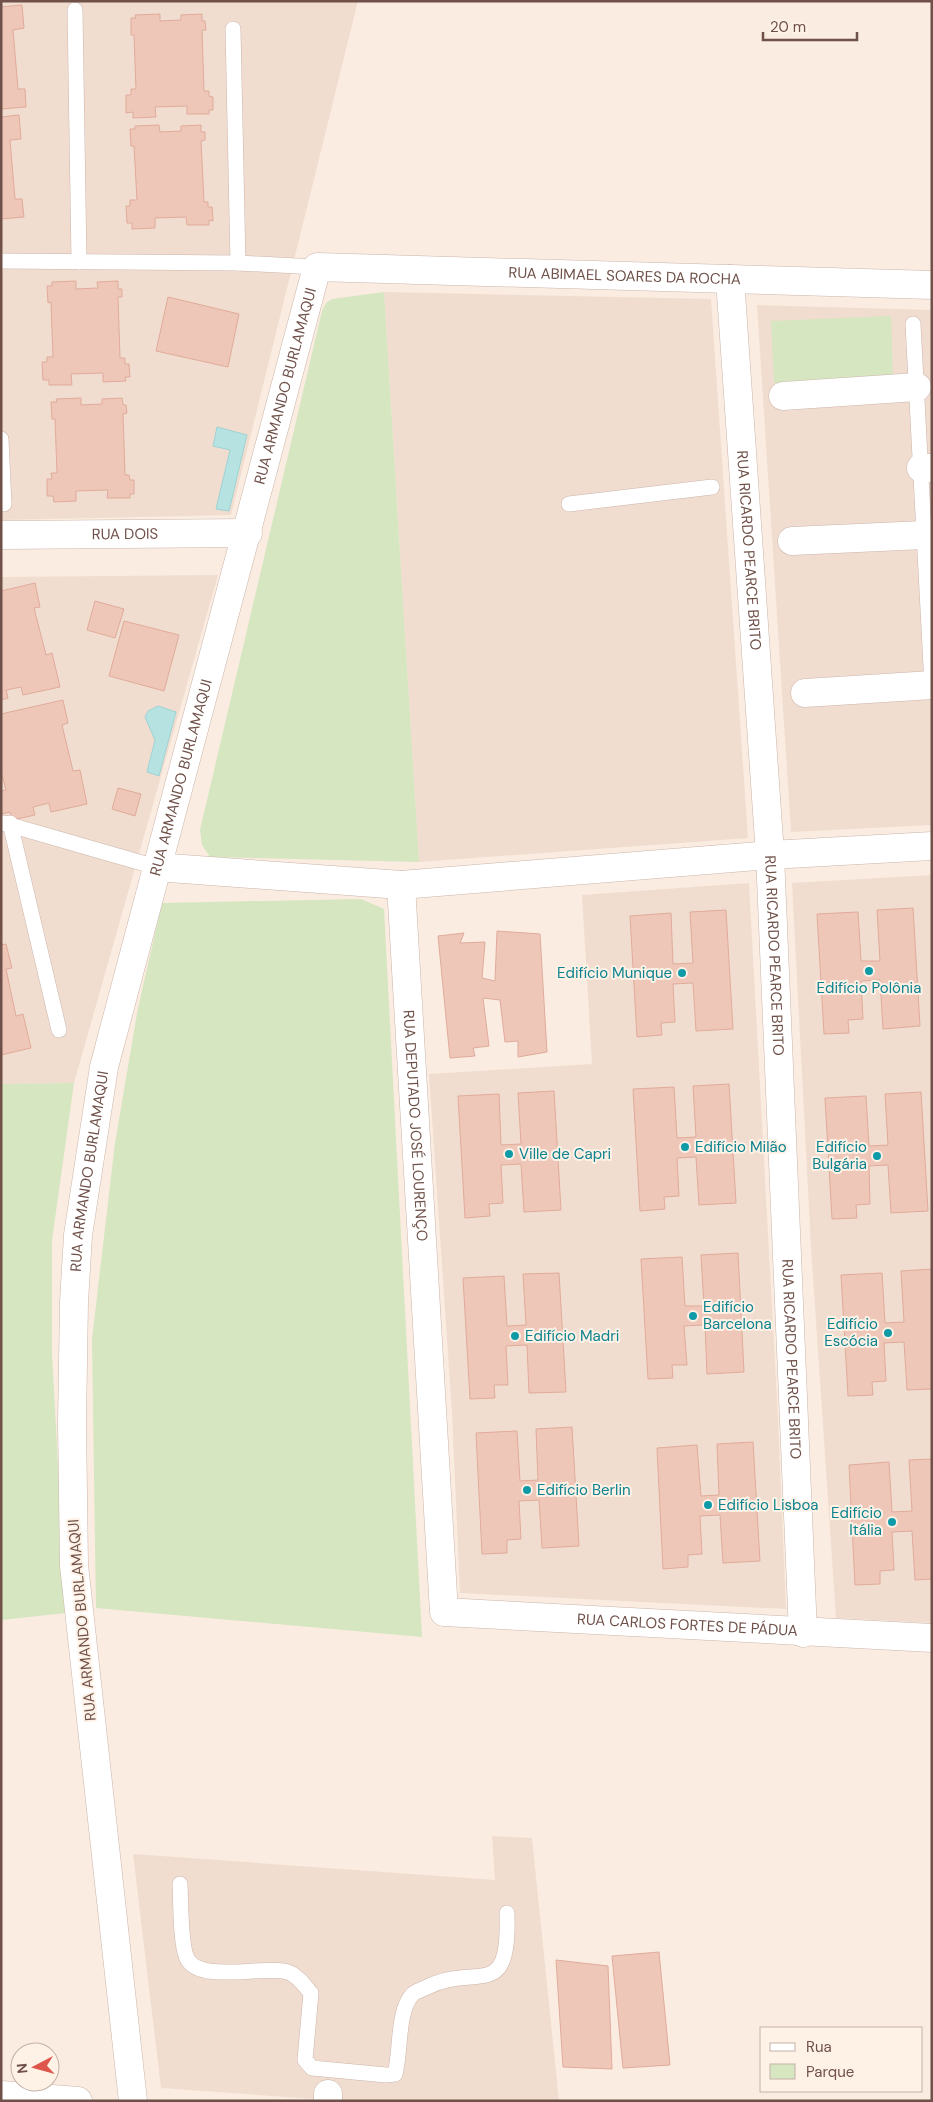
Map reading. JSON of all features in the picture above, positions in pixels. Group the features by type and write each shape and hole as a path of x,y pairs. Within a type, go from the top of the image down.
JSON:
{"street":[{"name":"RUA ABIMAEL SOARES DA ROCHA","path":"317,267 932,285"},
{"name":"RUA ARMANDO BURLAMAQUI","path":"133,2101 74,1565 72,1423 74,1302 78,1235 104,1067 156,867 248,533 317,267"},
{"name":"RUA RICARDO PEARCE BRITO","path":"730,279 770,855 803,1633"},
{"path":"783,396 917,387"},
{"name":"RUA DOIS","path":"1,535 248,533"},
{"path":"792,541 924,535"},
{"path":"805,693 932,685"},
{"path":"156,867 401,885 770,855 932,846"},
{"name":"RUA DEPUTADO JOSÉ LOURENÇO","path":"401,885 444,1612"},
{"name":"RUA CARLOS FORTES DE PÁDUA","path":"444,1612 803,1633 932,1638"},
{"path":"1,2095 78,2101"}],"lane":[{"path":"75,10 79,262"},
{"path":"233,29 238,264"},
{"path":"1,262 238,264 317,267"},
{"path":"913,324 917,387 926,468 924,535 932,685"},
{"path":"1,440 4,504"},
{"path":"569,504 712,487"},
{"path":"5,823 156,867"},
{"path":"5,823 59,1030"},
{"path":"180,1884 184,1951 188,1962 202,1971 288,1972 303,1983 311,1993 305,2060 329,2088 395,2074 403,2015 412,1995 432,1984 487,1976 501,1966 508,1942 507,1913"}],"shaded area":[{"path":"1,1 358,1 231,515 1,520"},
{"path":"384,292 711,299 748,838 419,862"},
{"path":"757,305 932,310 932,825 791,832"},
{"path":"218,575 74,1083 1,1084 1,577"},
{"path":"932,875 932,1623 836,1618 811,1247 792,883"},
{"path":"749,883 777,1399 786,1609 460,1593 452,1413 429,1074 592,1064 582,895"},
{"path":"492,1836 532,1838 559,2101 341,2101 161,2088 133,1854 495,1880"}],"green space":[{"path":"384,292 419,862 210,857 202,845 200,830 322,311 326,303 332,299"},
{"path":"891,316 893,378 774,383 771,321"},
{"path":"361,899 384,909 422,1637 96,1608 92,1339 115,1143 138,1008 162,903"},
{"path":"74,1083 52,1240 52,1354 66,1613 1,1620 1,1084"}],"water":[{"path":"217,427 247,435 229,511 216,509 230,450 213,446"},
{"path":"158,706 176,712 159,776 147,772 155,740 145,717 148,711"}],"building":[{"path":"22,5 24,28 13,30 18,89 25,89 26,107 1,109 1,7"},
{"path":"160,14 160,21 181,20 181,15 202,14 202,21 205,21 206,30 202,30 204,91 209,91 209,96 213,97 213,110 209,110 209,114 187,114 187,106 155,107 156,117 133,118 133,112 126,113 126,95 131,95 131,89 136,89 134,35 131,35 131,18 136,18 135,15"},
{"path":"19,115 21,139 10,140 15,199 22,199 24,217 1,219 1,117"},
{"path":"159,125 160,132 181,131 181,126 201,125 201,132 205,132 205,140 201,141 204,202 208,202 208,207 212,207 213,221 209,220 209,225 187,225 186,217 155,218 155,228 132,229 132,223 127,223 126,206 130,206 130,200 137,200 134,146 131,146 130,129 135,129 135,126"},
{"path":"76,281 76,289 98,288 97,282 118,281 118,289 122,289 122,297 118,297 120,358 125,358 125,364 129,364 130,377 125,377 126,381 103,382 103,373 71,374 72,385 49,385 49,380 43,380 42,362 47,362 47,357 53,357 51,302 48,303 47,286 52,286 52,282"},
{"path":"168,297 239,314 228,367 156,351"},
{"path":"81,398 81,405 102,404 102,399 122,398 123,405 126,405 127,413 123,414 125,475 129,475 130,480 134,480 134,494 130,494 130,498 107,498 108,490 76,491 76,501 54,502 53,496 47,496 47,479 52,479 51,473 57,473 55,419 52,419 51,402 57,402 56,399"},
{"path":"35,583 40,607 34,608 46,655 52,653 60,687 23,695 21,687 6,690 8,698 1,700 1,591"},
{"path":"95,601 124,609 115,638 87,630"},
{"path":"124,621 179,635 164,691 109,676"},
{"path":"63,700 68,723 62,725 73,771 80,770 87,804 51,812 49,803 33,807 35,815 12,820 10,812 2,814 1,809 1,791 6,790 1,771 1,714"},
{"path":"118,788 141,794 135,816 112,809"},
{"name":"Edifício Polônia","path":"913,908 920,1026 883,1029 880,980 861,981 863,1019 848,1020 849,1033 824,1034 817,914 858,912 861,961 880,961 877,910"},
{"name":"Edifício Munique","path":"726,910 733,1029 696,1031 693,983 673,984 675,1022 661,1023 662,1035 637,1037 630,916 671,913 673,964 693,963 690,912"},
{"path":"497,931 540,934 547,1052 518,1057 518,1041 505,1042 500,1000 483,998 489,1046 473,1048 475,1056 450,1058 438,936 464,933 460,943 485,942 482,978 495,981"},
{"path":"6,944 12,968 6,969 16,1016 23,1014 31,1048 1,1055 1,945"},
{"name":"Edifício Milão","path":"729,1084 736,1203 699,1205 696,1157 677,1158 679,1196 664,1197 665,1209 640,1211 633,1089 674,1087 677,1138 696,1137 693,1086"},
{"name":"Ville de Capri","path":"554,1091 561,1210 524,1212 521,1164 501,1165 503,1203 489,1204 490,1216 465,1218 458,1096 499,1094 501,1145 521,1144 518,1093"},
{"name":"Edifício Bulgária","path":"921,1092 928,1211 891,1213 888,1165 869,1166 870,1204 856,1205 857,1218 832,1219 825,1098 866,1096 869,1146 888,1145 885,1094"},
{"name":"Edifício Barcelona","path":"738,1253 744,1372 707,1374 705,1325 684,1326 687,1365 672,1365 673,1378 648,1379 641,1259 682,1257 685,1306 704,1306 701,1255"},
{"name":"Edifício Escócia","path":"932,1269 932,1389 907,1390 904,1342 884,1343 886,1381 872,1382 873,1395 848,1396 841,1275 882,1273 885,1323 904,1322 901,1271"},
{"name":"Edifício Madri","path":"559,1273 566,1392 529,1393 527,1345 506,1346 508,1385 494,1385 495,1398 470,1399 463,1278 504,1276 507,1326 526,1325 523,1274"},
{"name":"Edifício Berlin","path":"572,1427 579,1546 542,1548 539,1500 519,1501 521,1539 507,1540 507,1553 482,1554 476,1433 517,1431 520,1481 538,1480 536,1429"},
{"name":"Edifício Lisboa","path":"753,1442 760,1561 723,1563 720,1515 700,1516 702,1554 688,1555 688,1567 663,1569 657,1448 697,1445 701,1496 719,1495 717,1444"},
{"name":"Edifício Itália","path":"932,1459 932,1579 915,1580 912,1531 892,1532 894,1570 880,1571 880,1584 855,1585 849,1465 889,1462 892,1512 912,1511 909,1460"},
{"path":"659,1952 670,2065 623,2068 612,1956"},
{"path":"556,1960 608,1966 612,2069 563,2067"}],"place":[{"name":"Edifício Polônia","path":"869,971"},
{"name":"Edifício Munique","path":"682,973"},
{"name":"Edifício Milão","path":"685,1147"},
{"name":"Ville de Capri","path":"509,1154"},
{"name":"Edifício Bulgária","path":"877,1156"},
{"name":"Edifício Barcelona","path":"693,1316"},
{"name":"Edifício Escócia","path":"888,1333"},
{"name":"Edifício Madri","path":"515,1336"},
{"name":"Edifício Berlin","path":"527,1490"},
{"name":"Edifício Lisboa","path":"708,1505"},
{"name":"Edifício Itália","path":"892,1522"}]}
